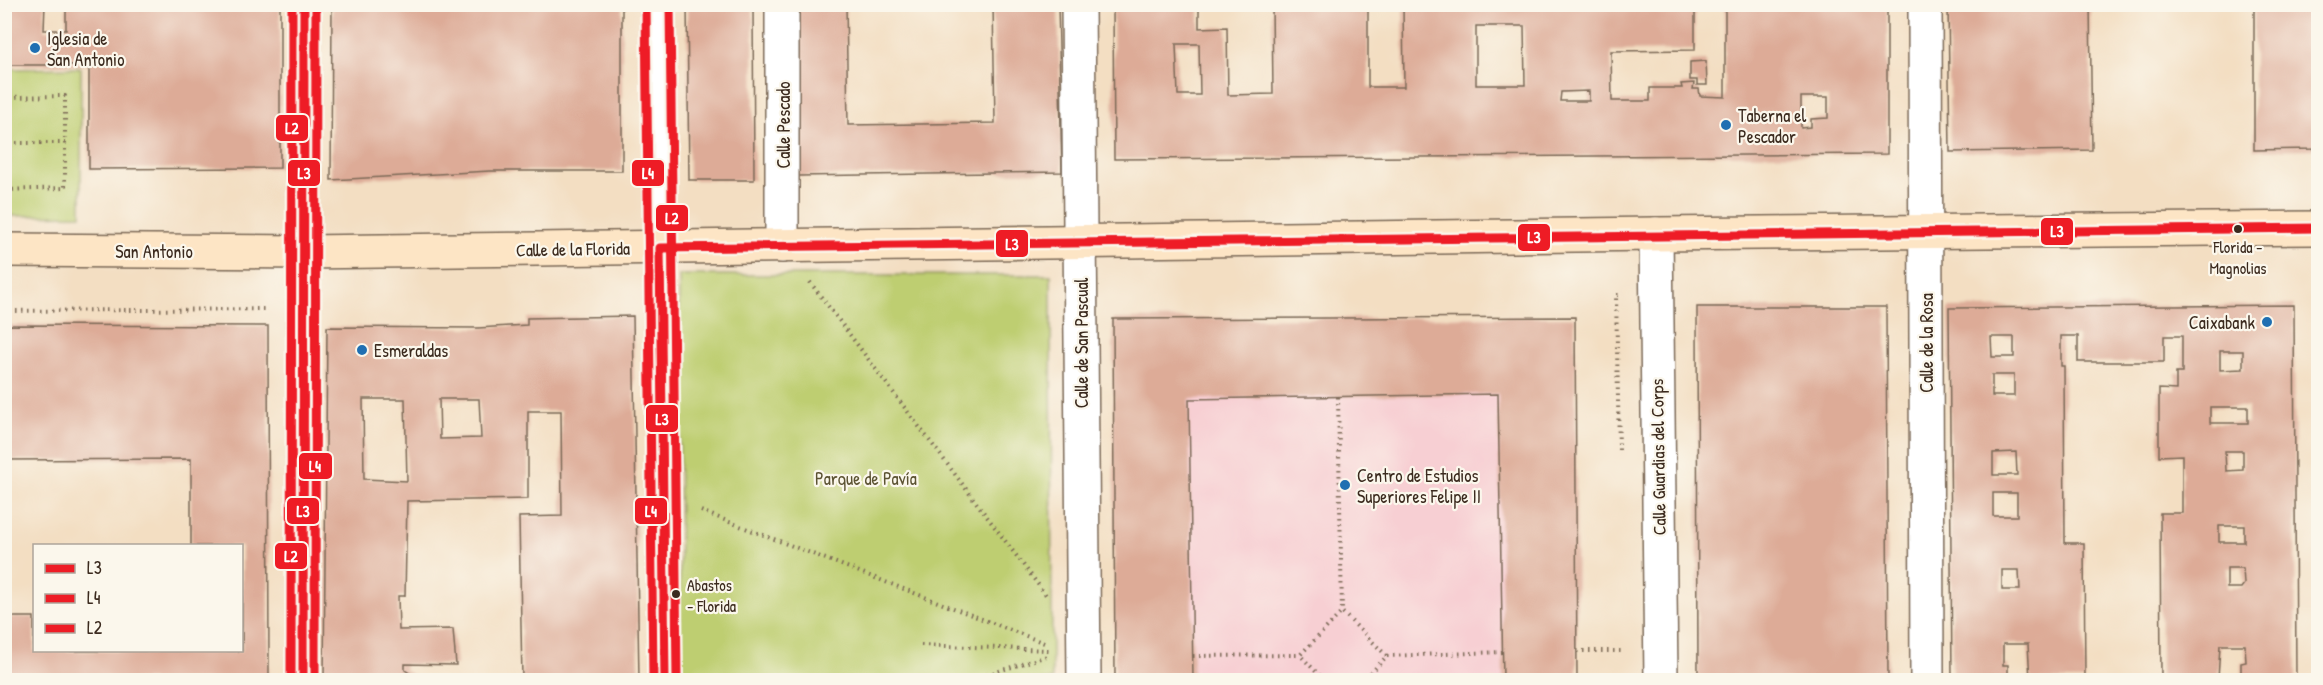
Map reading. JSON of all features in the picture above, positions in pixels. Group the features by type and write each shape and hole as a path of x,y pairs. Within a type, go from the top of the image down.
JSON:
{"main road":[{"name":"Calle de la Florida","path":"304,252 1656,234 2319,228"},
{"name":"San Antonio","path":"4,250 304,252"}],"street":[{"path":"303,681 304,4"},
{"path":"658,4 665,681"},
{"name":"Calle Pescado","path":"782,4 782,246"},
{"name":"Calle de San Pascual","path":"1078,4 1084,681"},
{"name":"Calle de la Rosa","path":"1925,4 1927,681"},
{"name":"Calle Guardias del Corps","path":"1656,234 1660,681"}],"path":[{"path":"4,97 65,96 65,188 4,190"},
{"path":"4,143 65,143"},
{"path":"804,274 1051,602"},
{"path":"4,311 273,309"},
{"path":"1338,397 1342,612 1387,656"},
{"path":"697,510 1054,650"},
{"path":"1193,656 1300,655 1342,612"},
{"path":"921,645 1054,650"},
{"path":"970,681 1054,650"},
{"path":"1577,651 1623,651"},
{"path":"1364,681 1387,656 1502,652"},
{"path":"1300,655 1324,681"}],"shaded area":[{"name":"Centro de Estudios Superiores Felipe II","path":"1575,317 1577,680 1115,680 1113,319"}],"green space":[{"path":"81,68 81,215 5,216 5,69"},
{"name":"Parque de Pavía","path":"679,275 1051,275 1052,680 680,680"}],"building":[{"path":"4,4 45,4 44,30 66,30 66,4 280,4 280,168 89,169 89,65 4,65"},
{"path":"332,4 622,4 622,171 490,171 331,180"},
{"path":"687,4 753,4 754,180 689,180"},
{"path":"795,4 846,4 848,125 995,123 993,4 1058,4 1062,172 798,176"},
{"path":"1113,4 1199,4 1199,28 1227,27 1228,95 1273,94 1272,4 1368,4 1368,87 1404,87 1403,4 1695,4 1695,50 1611,51 1612,101 1650,101 1650,88 1682,88 1681,84 1694,83 1693,89 1699,89 1700,96 1725,97 1725,4 1887,4 1887,154 1114,159","holes":["1476,26 1524,26 1525,85 1476,85","1176,44 1199,44 1200,95 1178,95","1589,91 1589,101 1560,101 1561,92","1801,97 1828,97 1828,118 1811,119 1811,127 1801,128"]},
{"path":"1948,4 2090,4 2092,150 1950,152"},
{"path":"2254,4 2318,4 2318,149 2254,150"},
{"path":"1706,61 1707,85 1697,85 1697,80 1690,80 1690,62"},
{"path":"2294,305 2296,680 2241,680 2241,663 2246,662 2245,645 2220,645 2218,680 2161,680 2160,513 2182,513 2182,455 2159,456 2159,389 2176,390 2176,373 2182,373 2182,336 2164,336 2164,362 2078,362 2078,336 2061,336 2061,366 2064,366 2065,543 2084,543 2085,680 2030,680 2028,644 2003,644 2003,665 2008,665 2008,680 1952,680 1949,308","holes":["1991,337 2014,337 2014,357 1992,357","2220,351 2243,351 2243,369 2220,370","1992,375 2014,375 2014,396 1992,396","2210,407 2248,407 2248,423 2210,423","2225,451 2243,451 2243,470 2226,471","2016,452 2017,475 1993,475 1993,453","1993,493 2017,493 2017,516 1993,516","2219,526 2244,526 2244,542 2219,542","2227,568 2243,568 2244,584 2241,588 2227,588","2002,570 2019,570 2020,590 2002,590"]},
{"path":"1697,307 1886,307 1888,680 1698,680"},
{"path":"633,316 639,680 522,680 519,517 562,516 561,411 528,411 528,499 407,501 405,596 398,596 399,630 453,629 456,665 405,664 405,670 420,680 324,680 327,327 478,328 527,325 527,318","holes":["363,399 405,399 407,481 364,479","439,399 479,399 481,438 440,439"]},
{"path":"1575,317 1577,680 1503,680 1498,394 1189,399 1193,680 1115,680 1113,319"},
{"path":"4,325 268,326 269,680 4,680 4,617 33,617 33,652 243,652 243,544 191,544 191,459 4,460"}],"transit line":[{"name":"L2","path":"291,680 292,4"},
{"name":"L3","path":"303,680 304,4"},
{"name":"L4","path":"315,680 316,4"},
{"name":"L4","path":"646,4 653,680"},
{"name":"L2","path":"670,4 677,680"},
{"name":"L3","path":"665,680 660,248 2318,228"}],"place":[{"name":"Iglesia de San Antonio","path":"35,48"},
{"name":"Taberna el Pescador","path":"1726,125"},
{"name":"Florida - Magnolias","path":"2238,229"},
{"name":"Caixabank","path":"2267,322"},
{"name":"Esmeraldas","path":"362,350"},
{"name":"Centro de Estudios Superiores Felipe II","path":"1345,485"},
{"name":"Abastos - Florida","path":"676,594"}]}
